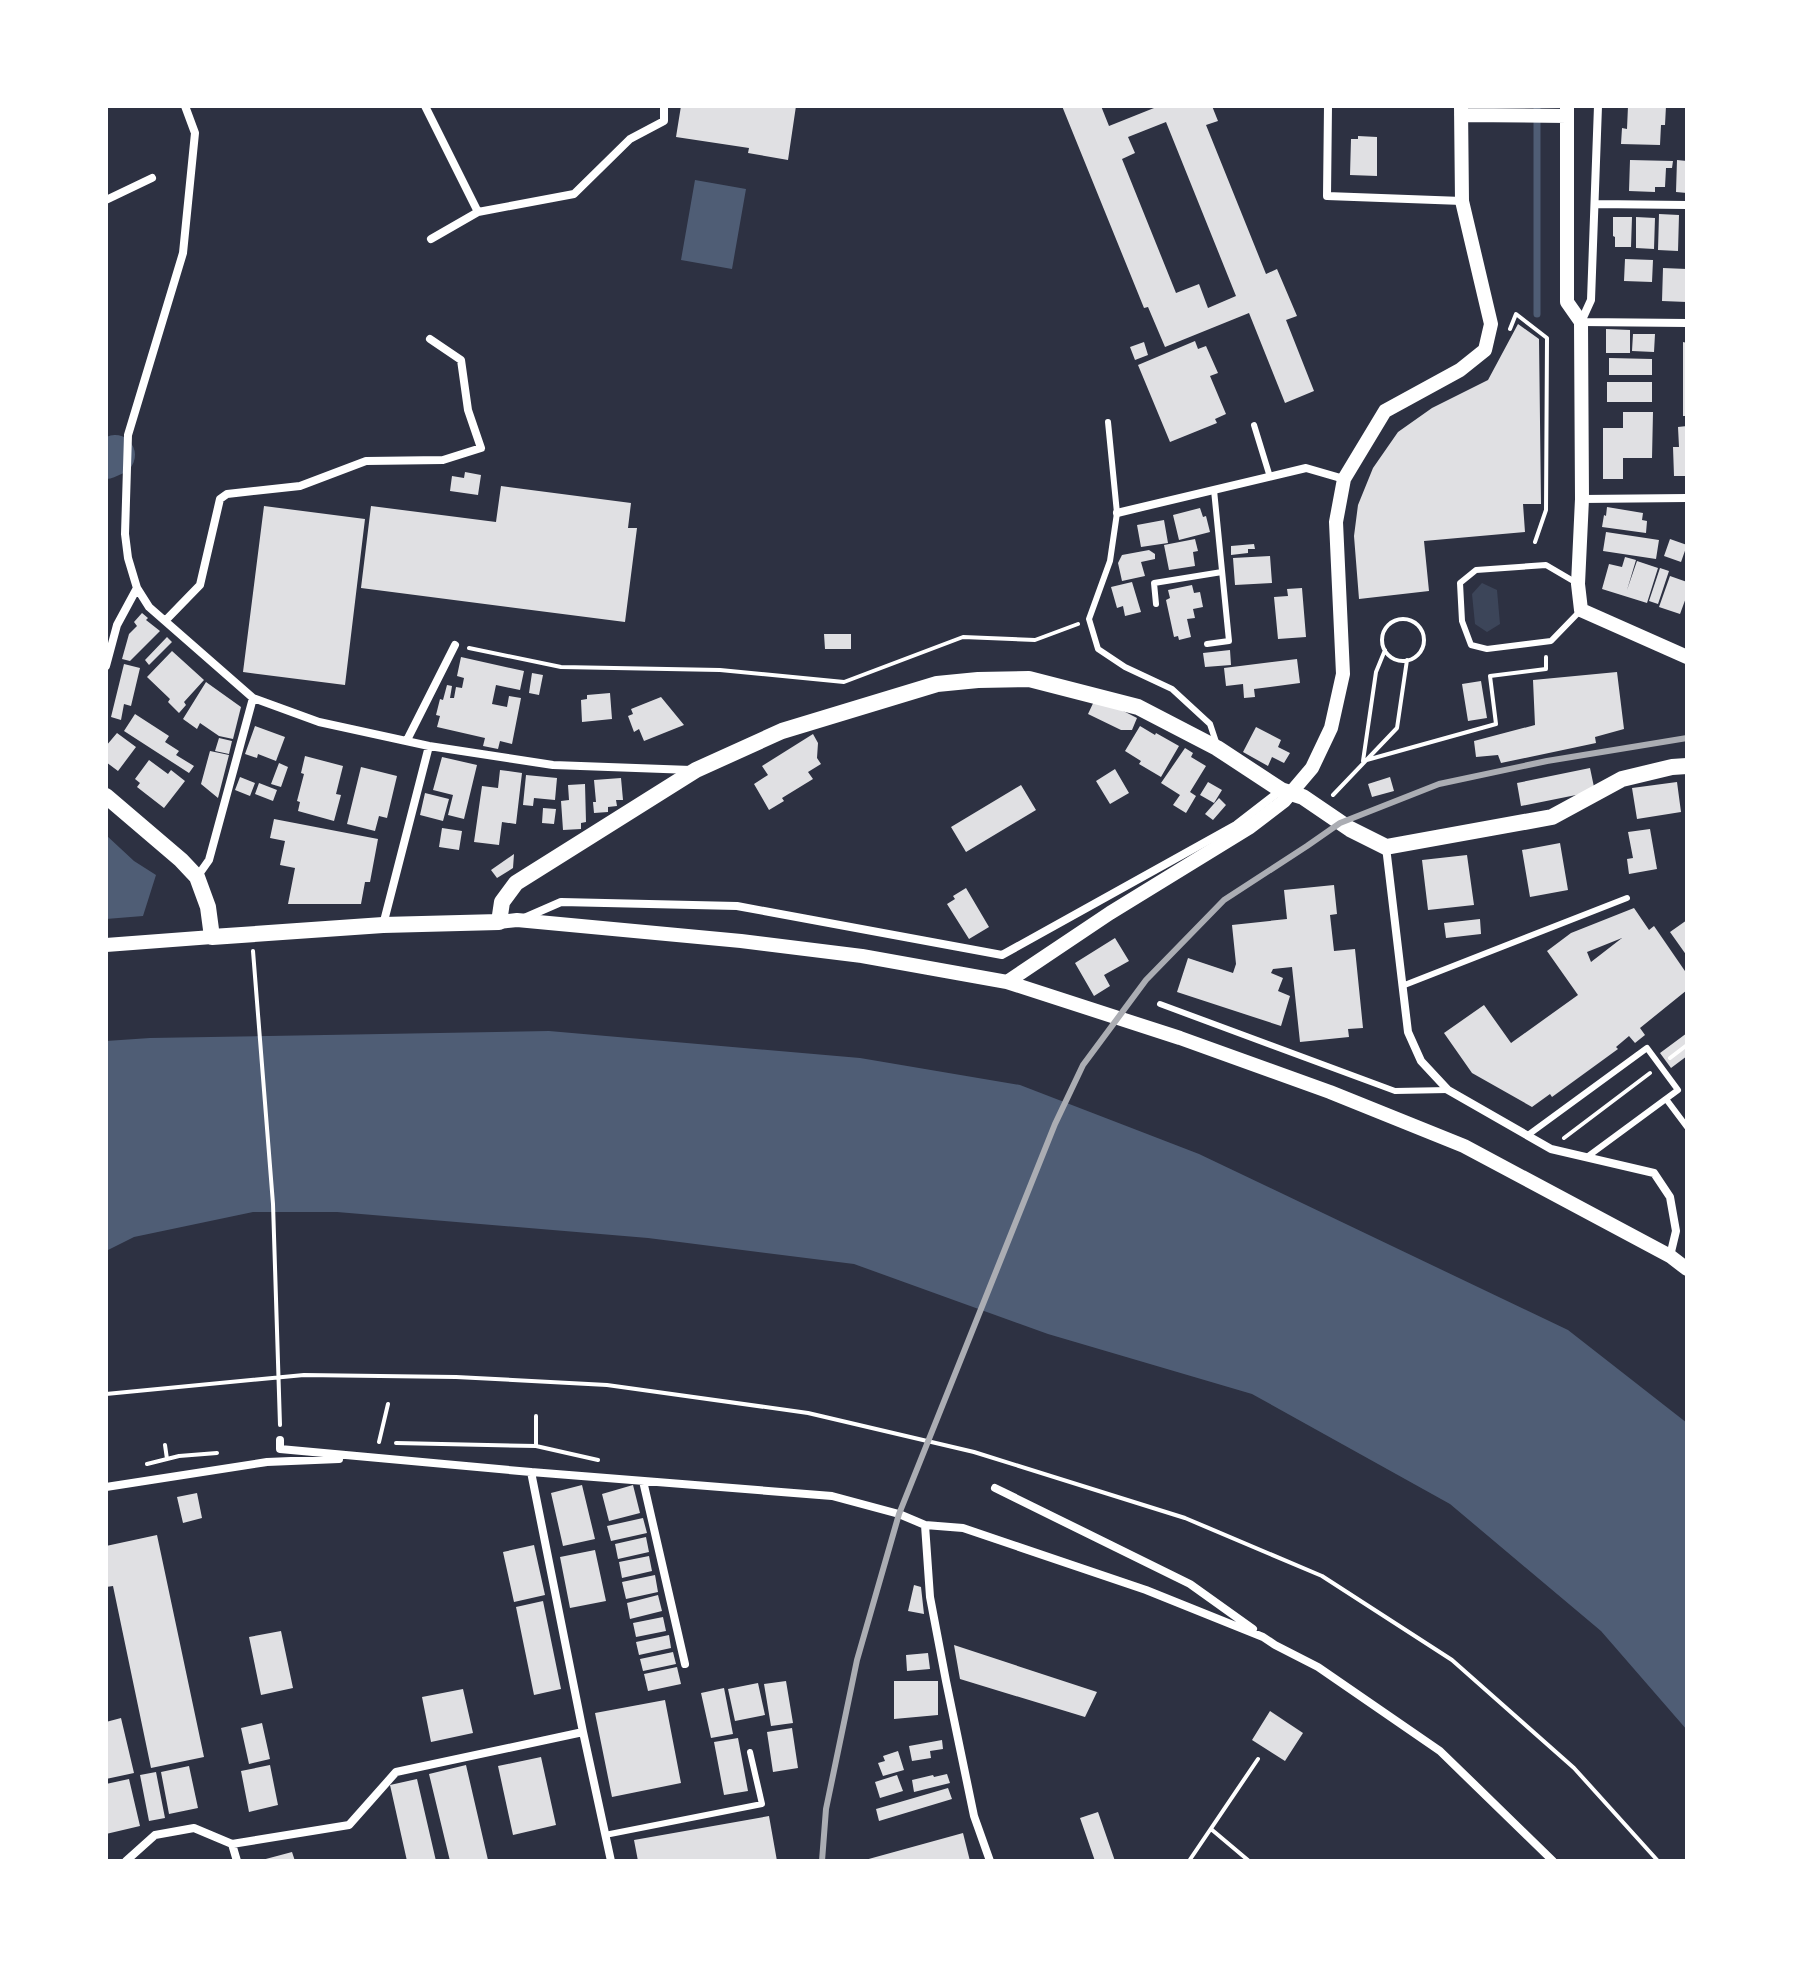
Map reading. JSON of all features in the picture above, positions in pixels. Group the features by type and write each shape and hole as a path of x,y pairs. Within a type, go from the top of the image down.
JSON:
{"main road":[{"path":"106,796 197,877 208,907 212,937 383,925 499,922 502,902 516,883 696,770 782,731 937,684 1029,679 1138,707 1217,748 1281,790 1303,797 1350,829 1386,847 1552,817 1622,779 1687,766"}],"street":[{"path":"185,106 195,133 183,253 128,435 125,534 137,588 149,607 253,698 319,722 429,746 553,765 696,770"},
{"path":"425,106 478,212"},
{"path":"431,239 478,212 574,194 630,139 664,121 664,106"},
{"path":"1328,106 1327,196 1462,201"},
{"path":"1598,106 1591,300 1581,322 1582,499 1578,584 1581,610 1687,657"},
{"path":"1007,982 1110,913 1250,827 1284,801 1312,768 1331,728 1343,674 1336,522 1344,479 1385,411 1460,370 1485,350 1491,324 1462,201 1461,111 1522,116 1562,112 1567,302 1581,322"},
{"path":"106,200 152,178"},
{"path":"1595,204 1687,205"},
{"path":"1581,322 1687,323"},
{"path":"165,621 200,585 220,499 227,494 300,486 366,461 443,460 481,448 468,410 461,360 430,339"},
{"path":"1117,513 1306,468 1344,479"},
{"path":"1582,499 1687,498"},
{"path":"106,666 117,625 137,588"},
{"path":"407,740 455,645"},
{"path":"197,877 209,860 253,698"},
{"path":"383,925 429,746"},
{"path":"517,920 561,902 737,906 1002,955 1236,825 1281,790"},
{"path":"1386,847 1408,1032 1421,1061 1448,1090 1551,1149 1654,1173 1670,1197 1676,1231 1670,1256"},
{"path":"499,922 517,920 741,941 862,956 1007,982 1180,1038 1330,1092 1464,1146 1670,1256 1687,1269"},
{"path":"106,945 212,937"},
{"path":"280,1440 280,1449 832,1496 899,1514 925,1525 963,1528 1146,1590 1263,1637"},
{"path":"106,1487 267,1462 371,1457"},
{"path":"531,1472 611,1861"},
{"path":"643,1481 685,1664"},
{"path":"995,1488 1190,1584 1275,1645 1318,1667 1440,1751 1553,1861"},
{"path":"925,1525 930,1597 946,1681 974,1816 990,1861"},
{"path":"126,1861 155,1835 194,1828 232,1844 349,1825 396,1772 583,1732"},
{"path":"232,1844 237,1861"}],"lane":[{"path":"1108,422 1117,513 1110,561 1089,619 1098,649 1125,667 1172,689 1210,724 1217,748"},
{"path":"1254,425 1270,477"},
{"path":"1207,644 1229,641 1214,490"},
{"path":"1578,584 1546,565 1476,570 1460,583 1462,621 1471,645 1487,649 1551,641 1581,610"},
{"path":"1156,604 1154,583 1222,572"},
{"path":"1402,986 1627,898"},
{"path":"1160,1004 1395,1091 1448,1090"},
{"path":"1528,1135 1647,1048 1678,1090 1587,1157"},
{"path":"1666,1099 1687,1127"},
{"path":"1670,1256 1687,1256"},
{"path":"605,1835 762,1804 750,1752"}],"path":[{"path":"1509,331 1516,314 1547,338 1546,510 1535,542"},
{"path":"455,645 561,667 720,670 844,682 963,637 1035,640 1089,619"},
{"path":"1363,761 1376,672 1385,650 1383,636 1390,624 1403,619 1410,620 1421,629 1424,642 1419,654 1407,660 1395,658 1385,650"},
{"path":"1363,761 1496,724 1490,676 1546,669 1546,657"},
{"path":"1320,808 1397,728 1407,660"},
{"path":"253,963 273,1204 280,1440"},
{"path":"1564,1138 1687,1045"},
{"path":"106,1394 304,1375 456,1377 607,1385 808,1413 974,1452 1185,1518 1322,1576 1452,1660 1574,1768 1658,1861"},
{"path":"379,1442 388,1404"},
{"path":"536,1416 536,1446"},
{"path":"165,1445 167,1459"},
{"path":"1189,1861 1258,1759"},
{"path":"1210,1829 1249,1861"}],"shaded area":[{"path":"695,180 746,189 732,269 681,260"},
{"path":"1482,583 1497,590 1500,624 1487,632 1475,624 1472,594"},
{"path":"106,835 134,861 156,875 143,916 106,919"},
{"path":"549,1031 860,1058 1020,1085 1199,1154 1568,1330 1687,1423 1687,1730 1601,1631 1450,1504 1252,1394 1048,1334 854,1264 648,1238 337,1212 253,1212 134,1237 106,1251 106,1041"}],"building":[{"path":"681,106 796,106 788,160 748,153 749,148 676,137"},
{"path":"1062,106 1101,106 1109,126 1159,106 1212,106 1218,121 1206,125 1266,274 1277,269 1297,316 1286,320 1314,391 1285,403 1249,313 1165,347 1148,307 1144,308","holes":["1166,122 1236,296 1208,308 1199,284 1176,293 1122,159 1135,153 1128,137"]},
{"path":"1628,106 1666,106 1660,145 1621,144 1622,128 1627,129"},
{"path":"1358,136 1377,137 1377,176 1350,175 1351,139 1358,139"},
{"path":"1630,160 1673,161 1672,168 1666,168 1665,187 1655,187 1655,192 1629,191"},
{"path":"1677,160 1687,161 1687,193 1676,192"},
{"path":"1659,214 1679,215 1678,251 1658,250"},
{"path":"1613,217 1632,217 1631,247 1615,247"},
{"path":"1636,217 1655,218 1654,249 1636,248"},
{"path":"1625,259 1653,260 1652,282 1624,281"},
{"path":"1663,268 1687,269 1687,302 1662,301"},
{"path":"1518,324 1539,339 1541,504 1523,504 1525,532 1424,541 1429,591 1359,599 1354,536 1358,505 1373,468 1398,432 1432,408 1488,380"},
{"path":"1606,329 1630,330 1630,353 1606,353"},
{"path":"1633,334 1655,334 1654,352 1632,351"},
{"path":"1195,341 1198,349 1206,346 1218,373 1210,376 1226,414 1215,419 1217,423 1170,442 1138,365"},
{"path":"1144,342 1148,355 1135,360 1130,347"},
{"path":"1683,342 1687,343 1687,416 1683,416"},
{"path":"1609,358 1652,359 1652,375 1609,375"},
{"path":"1607,382 1652,382 1652,402 1607,402"},
{"path":"1623,412 1653,412 1652,458 1623,458 1623,479 1603,479 1603,428 1623,428"},
{"path":"1687,426 1687,476 1674,476 1673,447 1679,447 1678,427"},
{"path":"465,472 481,475 478,495 450,491 452,476 464,478"},
{"path":"501,486 631,503 628,528 637,528 625,622 361,588 371,506 496,522"},
{"path":"264,506 365,519 345,685 243,672"},
{"path":"1607,507 1643,513 1642,520 1647,521 1646,533 1602,527"},
{"path":"1200,508 1203,517 1206,516 1210,532 1179,540 1173,515"},
{"path":"1164,520 1168,543 1141,547 1137,525"},
{"path":"1606,532 1659,540 1656,559 1603,551"},
{"path":"1195,539 1198,551 1193,552 1195,566 1169,570 1164,545"},
{"path":"1670,539 1687,545 1681,562 1664,556"},
{"path":"1254,544 1255,549 1248,549 1248,553 1231,555 1231,546"},
{"path":"1149,550 1155,554 1155,559 1141,562 1145,576 1122,581 1118,563 1122,555"},
{"path":"1270,556 1272,583 1235,585 1233,558"},
{"path":"1625,557 1636,560 1627,590 1637,561 1658,568 1647,603 1602,589 1609,564 1622,567"},
{"path":"1660,568 1669,571 1658,604 1649,601"},
{"path":"1670,576 1687,582 1687,595 1680,614 1659,607"},
{"path":"1132,582 1141,612 1125,616 1123,606 1117,608 1111,587"},
{"path":"1192,585 1194,593 1200,592 1203,607 1193,609 1195,618 1187,619 1191,637 1179,640 1178,636 1174,637 1166,600 1170,598 1168,590"},
{"path":"1302,588 1306,637 1278,639 1274,597 1288,596 1287,589"},
{"path":"142,613 160,631 130,661 122,659 129,634 137,626 134,622"},
{"path":"824,634 851,634 851,649 825,649"},
{"path":"167,637 172,642 149,665 145,660"},
{"path":"1230,650 1231,665 1205,667 1203,653"},
{"path":"172,651 204,680 184,702 186,705 179,713 168,702 170,699 147,677"},
{"path":"461,657 524,671 520,690 496,685 492,704 507,707 509,696 521,698 512,744 500,741 498,749 483,746 485,738 437,727 440,716 436,715 447,685 452,686 450,698 454,698 456,687 462,688 464,678 457,676"},
{"path":"1297,659 1300,683 1254,689 1255,697 1244,698 1243,684 1226,686 1224,668"},
{"path":"124,664 140,668 131,706 124,704 121,720 111,717"},
{"path":"1617,672 1624,729 1595,737 1596,743 1501,763 1498,755 1476,757 1474,741 1535,725 1533,680"},
{"path":"532,673 543,675 539,695 529,693"},
{"path":"1481,681 1487,718 1468,721 1462,684"},
{"path":"206,682 241,707 233,739 219,736 200,723 197,729 183,719"},
{"path":"610,693 612,719 582,722 581,700 587,699 587,695"},
{"path":"661,697 684,725 644,741 639,729 634,732 628,716 633,714 631,709"},
{"path":"1096,697 1137,718 1132,730 1121,730 1088,714"},
{"path":"135,714 169,736 165,742 179,751 176,755 194,766 189,773 124,731"},
{"path":"255,726 285,737 276,761 258,754 257,758 245,754"},
{"path":"1140,726 1179,746 1161,777 1125,751"},
{"path":"1256,727 1281,740 1278,747 1290,753 1284,763 1272,757 1268,766 1243,752"},
{"path":"117,733 136,747 118,771 106,762 106,746"},
{"path":"813,734 818,743 817,758 821,764 808,772 813,779 769,810 754,784 768,775 762,766"},
{"path":"219,738 232,741 229,754 215,751"},
{"path":"1185,748 1193,753 1191,757 1206,766 1190,792 1196,796 1186,813 1173,805 1180,795 1161,783"},
{"path":"210,751 229,755 218,798 201,784"},
{"path":"305,756 343,766 336,794 341,795 334,821 298,811"},
{"path":"442,757 477,765 464,819 448,815 453,795 433,790"},
{"path":"149,760 168,774 171,770 185,781 164,808 137,787 140,783 135,779"},
{"path":"279,763 288,767 281,787 271,784"},
{"path":"361,767 397,776 387,818 379,816 375,831 347,824"},
{"path":"1590,768 1594,787 1581,794 1521,806 1517,783"},
{"path":"1115,769 1129,793 1110,804 1096,781"},
{"path":"500,770 522,773 516,824 502,822 499,845 474,842 482,786 498,788"},
{"path":"526,775 557,778 555,800 534,798 533,806 523,805"},
{"path":"240,777 255,783 250,796 235,790"},
{"path":"1390,777 1394,791 1372,797 1368,784"},
{"path":"621,778 623,800 616,800 617,806 608,807 608,812 594,813 594,780"},
{"path":"1208,782 1222,790 1214,803 1200,795"},
{"path":"1677,782 1681,812 1637,819 1632,788"},
{"path":"259,783 277,790 273,801 255,794"},
{"path":"585,784 586,822 581,823 581,829 563,830 561,801 569,800 568,785"},
{"path":"1021,785 1036,810 966,852 951,827"},
{"path":"425,793 449,799 443,821 420,815"},
{"path":"1219,798 1226,805 1213,820 1205,814"},
{"path":"543,808 556,809 554,824 542,823"},
{"path":"274,819 378,839 370,882 365,882 361,904 288,904 295,868 280,865 285,841 270,838"},
{"path":"442,828 462,831 459,850 439,847"},
{"path":"1650,829 1657,869 1629,874 1627,859 1633,858 1628,832"},
{"path":"1560,843 1568,890 1530,897 1522,850"},
{"path":"514,854 513,868 497,878 491,870"},
{"path":"1467,855 1474,905 1428,910 1422,860"},
{"path":"1334,885 1337,914 1330,915 1334,951 1355,949 1363,1028 1348,1029 1349,1037 1300,1042 1292,967 1273,969 1271,973 1283,978 1278,991 1290,996 1281,1026 1177,992 1188,958 1233,973 1236,964 1232,925 1287,919 1284,890"},
{"path":"966,888 989,927 969,939 947,904"},
{"path":"1634,908 1649,930 1654,926 1687,974 1687,990 1640,1028 1645,1035 1635,1043 1629,1036 1616,1047 1618,1049 1552,1097 1550,1094 1532,1107 1472,1073 1444,1033 1484,1005 1511,1043 1578,995 1547,951 1571,933","holes":["1622,938 1591,962 1587,952"]},
{"path":"1480,919 1481,934 1446,938 1444,923"},
{"path":"1687,920 1687,956 1670,932"},
{"path":"1115,938 1129,961 1104,975 1110,986 1094,996 1075,963"},
{"path":"1687,1033 1687,1056 1671,1068 1660,1053"},
{"path":"582,1485 595,1539 563,1546 551,1493"},
{"path":"633,1485 640,1513 609,1521 602,1494"},
{"path":"197,1493 202,1518 183,1523 177,1497"},
{"path":"643,1518 647,1533 611,1541 607,1526"},
{"path":"157,1535 204,1757 151,1768 113,1586 106,1587 106,1546"},
{"path":"646,1537 649,1552 618,1559 615,1544"},
{"path":"534,1545 545,1595 514,1602 503,1552"},
{"path":"595,1550 606,1601 570,1608 560,1557"},
{"path":"649,1556 652,1571 622,1578 619,1562"},
{"path":"655,1575 658,1592 626,1599 622,1582"},
{"path":"914,1585 921,1587 924,1614 908,1611"},
{"path":"658,1595 662,1611 630,1619 627,1603"},
{"path":"543,1601 561,1689 534,1695 516,1607"},
{"path":"663,1617 666,1631 636,1637 633,1623"},
{"path":"281,1631 293,1688 261,1695 249,1637"},
{"path":"669,1635 671,1648 639,1655 636,1642"},
{"path":"954,1645 1097,1692 1085,1717 960,1679"},
{"path":"673,1652 676,1664 643,1671 640,1659"},
{"path":"928,1653 930,1669 907,1671 906,1655"},
{"path":"677,1667 681,1684 648,1691 644,1674"},
{"path":"786,1681 793,1723 771,1726 764,1684"},
{"path":"894,1681 938,1681 938,1715 894,1719"},
{"path":"758,1683 765,1715 735,1721 728,1689"},
{"path":"724,1688 733,1734 711,1738 701,1693"},
{"path":"463,1689 473,1733 431,1742 422,1697"},
{"path":"665,1700 681,1783 612,1797 595,1713"},
{"path":"1270,1711 1303,1733 1285,1761 1252,1740"},
{"path":"121,1718 134,1773 106,1779 106,1722"},
{"path":"262,1723 270,1759 249,1764 241,1728"},
{"path":"792,1728 798,1768 773,1772 767,1732"},
{"path":"738,1738 748,1791 724,1795 714,1742"},
{"path":"942,1740 943,1749 930,1751 931,1758 912,1761 909,1746"},
{"path":"898,1751 904,1770 883,1776 878,1763 885,1761 883,1756"},
{"path":"541,1757 556,1825 513,1835 498,1766"},
{"path":"270,1765 278,1805 249,1812 241,1771"},
{"path":"466,1765 488,1860 485,1861 450,1861 429,1774"},
{"path":"189,1766 198,1808 169,1814 161,1772"},
{"path":"156,1772 165,1818 149,1821 140,1775"},
{"path":"947,1774 950,1783 914,1792 912,1780"},
{"path":"897,1775 903,1791 880,1798 875,1782"},
{"path":"129,1779 140,1826 106,1834 106,1784"},
{"path":"417,1779 436,1861 407,1861 390,1785"},
{"path":"948,1788 952,1799 879,1821 876,1809"},
{"path":"1098,1812 1115,1861 1095,1861 1080,1818"},
{"path":"769,1816 777,1861 638,1861 634,1840"},
{"path":"963,1833 970,1861 865,1861 865,1860"},
{"path":"292,1852 295,1861 262,1861 262,1860"}],"waterway":[{"path":"1537,106 1537,314"},
{"path":"106,459 115,455"}],"railway":[{"path":"822,1861 826,1809 857,1660 899,1514 1055,1124 1083,1065 1146,980 1224,900 1340,823 1439,784 1547,761 1687,738"}]}
